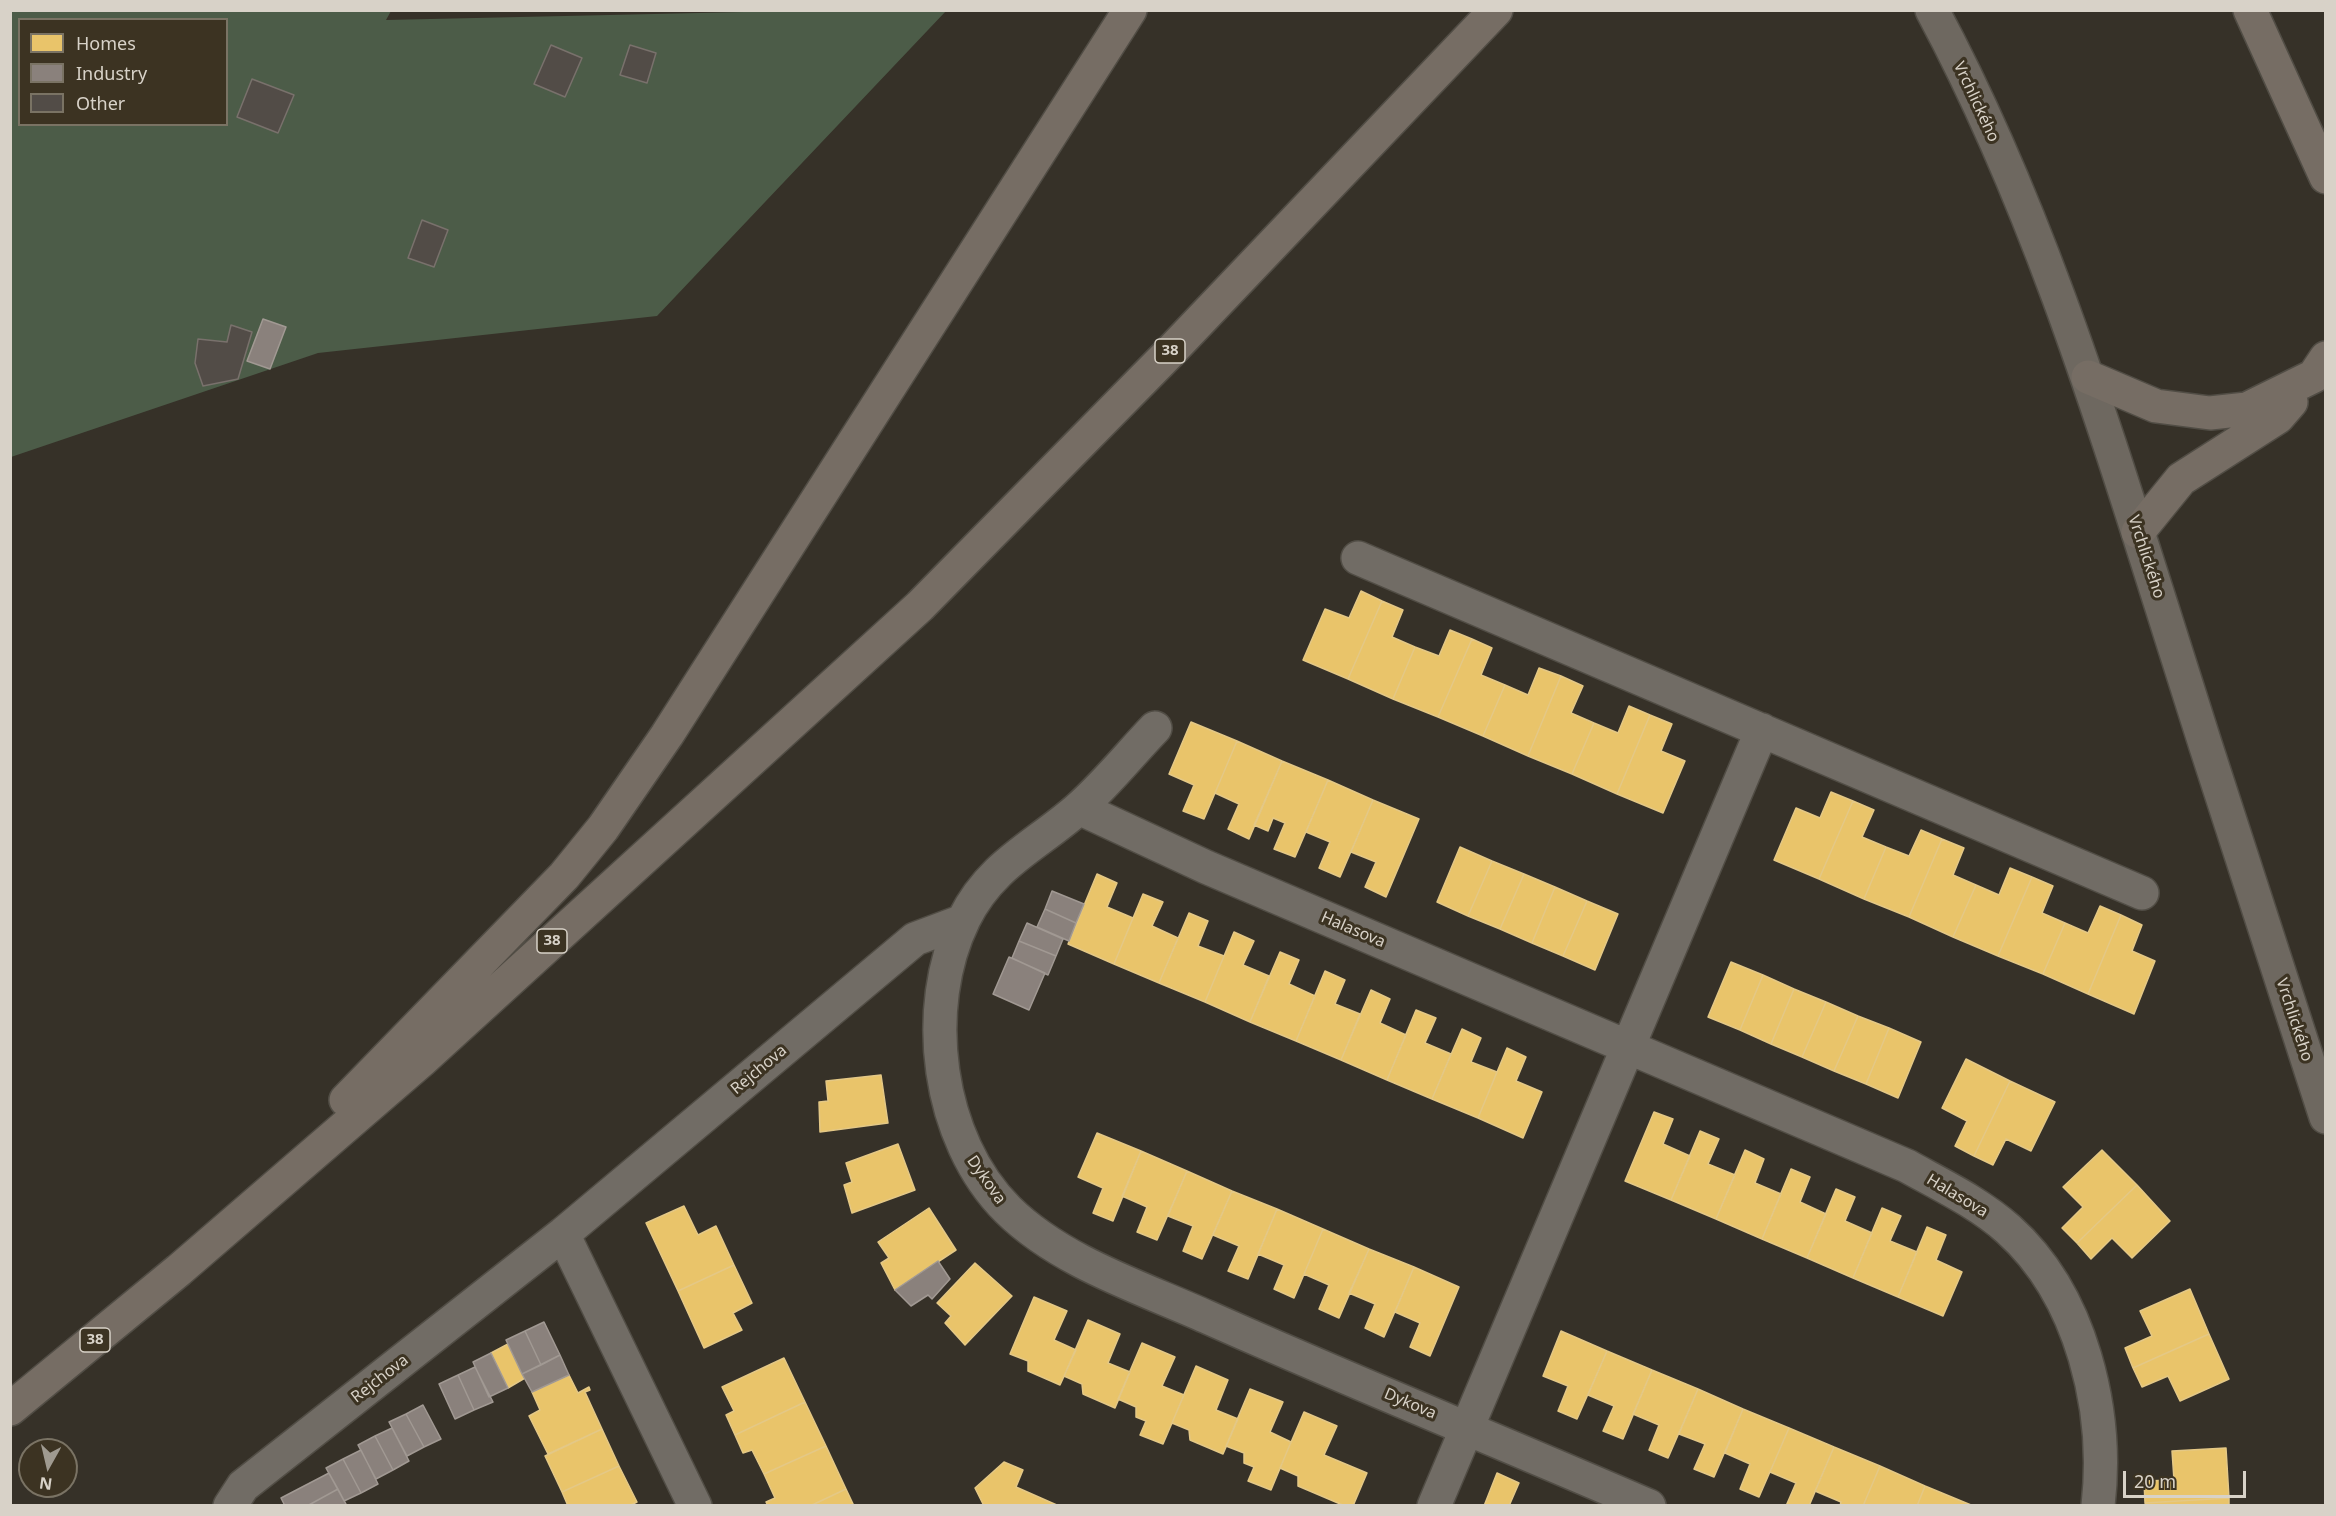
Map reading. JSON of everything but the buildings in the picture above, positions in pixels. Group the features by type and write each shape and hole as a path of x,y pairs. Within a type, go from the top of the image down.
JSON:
{"main road":[{"path":"178,1270 522,922 603,828 667,735 1130,10"},
{"path":"2250,10 2325,177"},
{"name":"38","path":"10,1409 178,1270 421,1061 920,606 1173,349 1495,13"},
{"path":"2088,377 2156,406 2210,413 2247,409 2320,367"},
{"path":"2138,532 2181,479 2278,417 2320,367"}],"street":[{"name":"Vrchlického","path":"1932,10 2019,197 2088,377 2325,1117"},
{"path":"1358,558 2142,893"},
{"name":"Dykova","path":"1155,728 1079,808 1027,845 981,889 963,921 949,961 944,991 941,1048 945,1086 953,1121 963,1147 992,1193 1031,1231 1085,1263 1281,1350 1467,1427 1648,1506"},
{"path":"1434,1506 1762,730"},
{"name":"Halasova","path":"1079,808 1206,867 1907,1166 1972,1203 2008,1229 2043,1270 2081,1342 2097,1406 2102,1447 2098,1506"},
{"name":"Rejchova","path":"230,1506 243,1486 563,1234 915,939 963,921"},
{"path":"563,1234 695,1506"}],"green space":[{"path":"10,11 391,11 386,20 788,11 946,11 657,316 318,353 11,457"}]}
